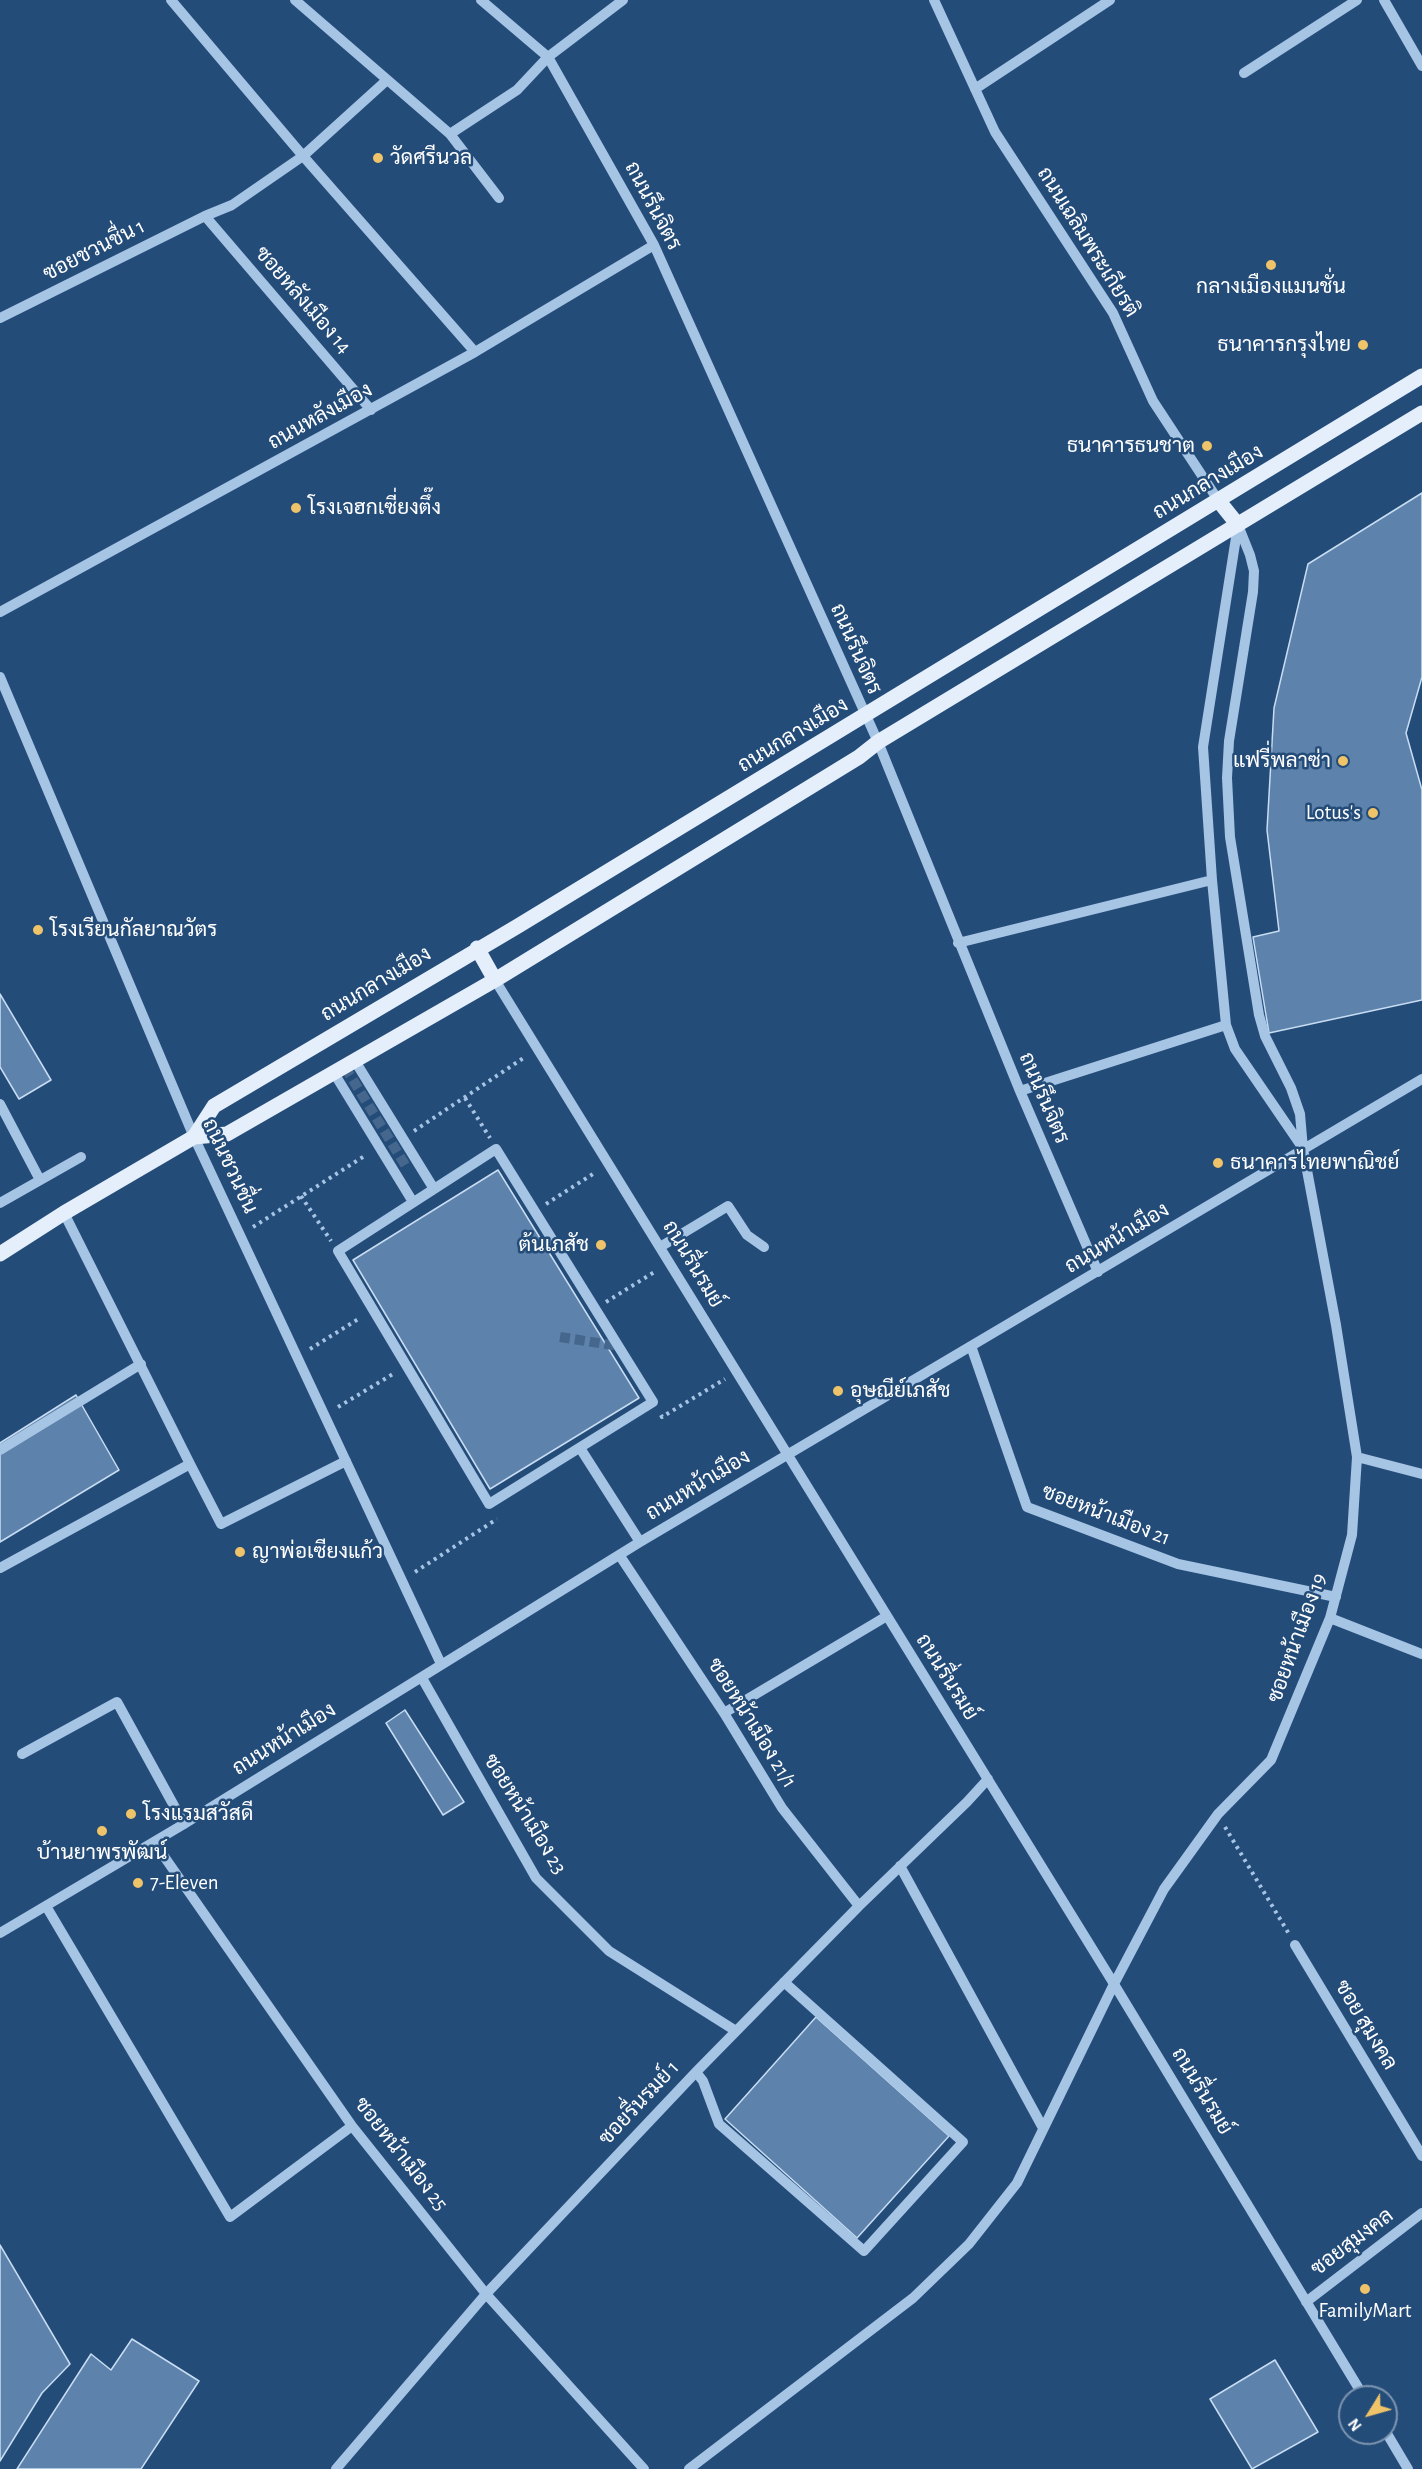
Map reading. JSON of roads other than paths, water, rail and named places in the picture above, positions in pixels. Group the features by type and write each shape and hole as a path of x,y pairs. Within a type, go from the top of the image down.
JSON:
{"main road":[{"name":"ถนนกลางเมือง","path":"194,1137 214,1106 865,716 1422,376"},
{"name":"ถนนกลางเมือง","path":"0,1254 64,1213 194,1137 227,1134 495,980 859,757 878,742 1422,413"},
{"path":"1218,500 1238,525"},
{"path":"477,948 495,980"}],"street":[{"path":"171,0 303,156 476,352"},
{"path":"295,0 450,134 499,198"},
{"path":"481,0 548,57"},
{"path":"450,134 517,90 548,57 624,0"},
{"name":"ถนนเฉลิมพระเกียรติ","path":"934,0 995,132 1113,313 1153,401 1218,500"},
{"path":"975,89 1110,0"},
{"path":"1244,74 1357,0"},
{"path":"1384,0 1422,66"},
{"name":"ถนนรึนจิตร","path":"548,57 654,245 878,742 958,943 1098,1272"},
{"name":"ซอยชวนชื่น 1","path":"0,318 204,216 232,205 303,156 387,80"},
{"name":"ซอยหลังเมือง 14","path":"204,216 371,410"},
{"name":"ถนนหลังเมือง","path":"0,612 476,352 654,245"},
{"path":"1238,525 1203,747 1212,880 1226,1025 1235,1049 1303,1149"},
{"name":"ซอยหน้าเมือง 19","path":"689,2469 913,2298 969,2244 1017,2183 1114,1984 1164,1889 1218,1814 1271,1760 1330,1618 1336,1597 1352,1535 1357,1457 1336,1325 1303,1149 1300,1114 1291,1088 1264,1036 1258,1015 1230,837 1227,778 1229,741 1253,592 1254,571 1238,525"},
{"name":"ถนนชวนชื่น","path":"0,677 194,1137 441,1664"},
{"path":"958,943 1212,880"},
{"name":"ถนนรื่นรมย์","path":"495,980 1114,1984 1357,2385"},
{"path":"1020,1091 1226,1025"},
{"path":"355,1061 434,1189"},
{"path":"334,1073 413,1202"},
{"name":"ถนนหน้าเมือง","path":"0,1934 184,1824 640,1542 1422,1079"},
{"path":"0,1104 40,1180"},
{"path":"496,1149 653,1402 489,1504 338,1251 434,1189 496,1149"},
{"path":"0,1203 81,1157"},
{"path":"660,1247 728,1206 747,1235 764,1247"},
{"path":"64,1213 221,1524 346,1461"},
{"name":"ซอยหน้าเมือง 21","path":"971,1346 1027,1507 1178,1564 1336,1597"},
{"path":"0,1450 141,1364"},
{"path":"580,1448 640,1542"},
{"path":"1357,1457 1422,1474"},
{"path":"0,1568 190,1464"},
{"name":"ซอยหน้าเมือง 21/1","path":"620,1556 724,1713 782,1808 859,1906"},
{"path":"724,1713 887,1616"},
{"path":"1330,1618 1422,1654"},
{"name":"ซอยหน้าเมือง 23","path":"422,1678 536,1878 609,1951 736,2031"},
{"path":"22,1754 117,1702 184,1824"},
{"name":"ซอยรื่นรมย์ 1","path":"336,2469 486,2294 696,2072 988,1779"},
{"name":"ซอยหน้าเมือง 25","path":"154,1842 352,2126 486,2294 644,2469"},
{"path":"900,1866 1043,2128"},
{"path":"46,1906 230,2217 352,2126"},
{"name":"ซอย สุมงคล","path":"1296,1945 1422,2156"},
{"path":"696,2072 704,2081 719,2124 864,2251 963,2142 784,1982"},
{"name":"ซอยสุมงคล","path":"1306,2301 1422,2213"},
{"path":"1394,2445 1408,2469"}],"tunnel":[{"path":"345,1067 407,1168"},
{"path":"560,1337 618,1346"}],"place":[{"name":"วัดศรีนวล","path":"378,158"},
{"name":"กลางเมืองแมนชั่น","path":"1271,265"},
{"name":"ธนาคารกรุงไทย","path":"1363,345"},
{"name":"ธนาคารธนชาต","path":"1207,446"},
{"name":"โรงเจฮกเซี่ยงตึ๊ง","path":"296,508"},
{"name":"แฟรี่พลาซ่า","path":"1343,761"},
{"name":"Lotus's","path":"1373,813"},
{"name":"โรงเรียนกัลยาณวัตร","path":"38,930"},
{"name":"ธนาคารไทยพาณิชย์","path":"1218,1163"},
{"name":"ต้นเภสัช","path":"601,1245"},
{"name":"อุษณีย์เภสัช","path":"838,1391"},
{"name":"ญาพ่อเซียงแก้ว","path":"240,1552"},
{"name":"โรงแรมสวัสดี","path":"131,1814"},
{"name":"บ้านยาพรพัฒน์","path":"102,1831"},
{"name":"7-Eleven","path":"138,1883"},
{"name":"FamilyMart","path":"1365,2289"}]}
